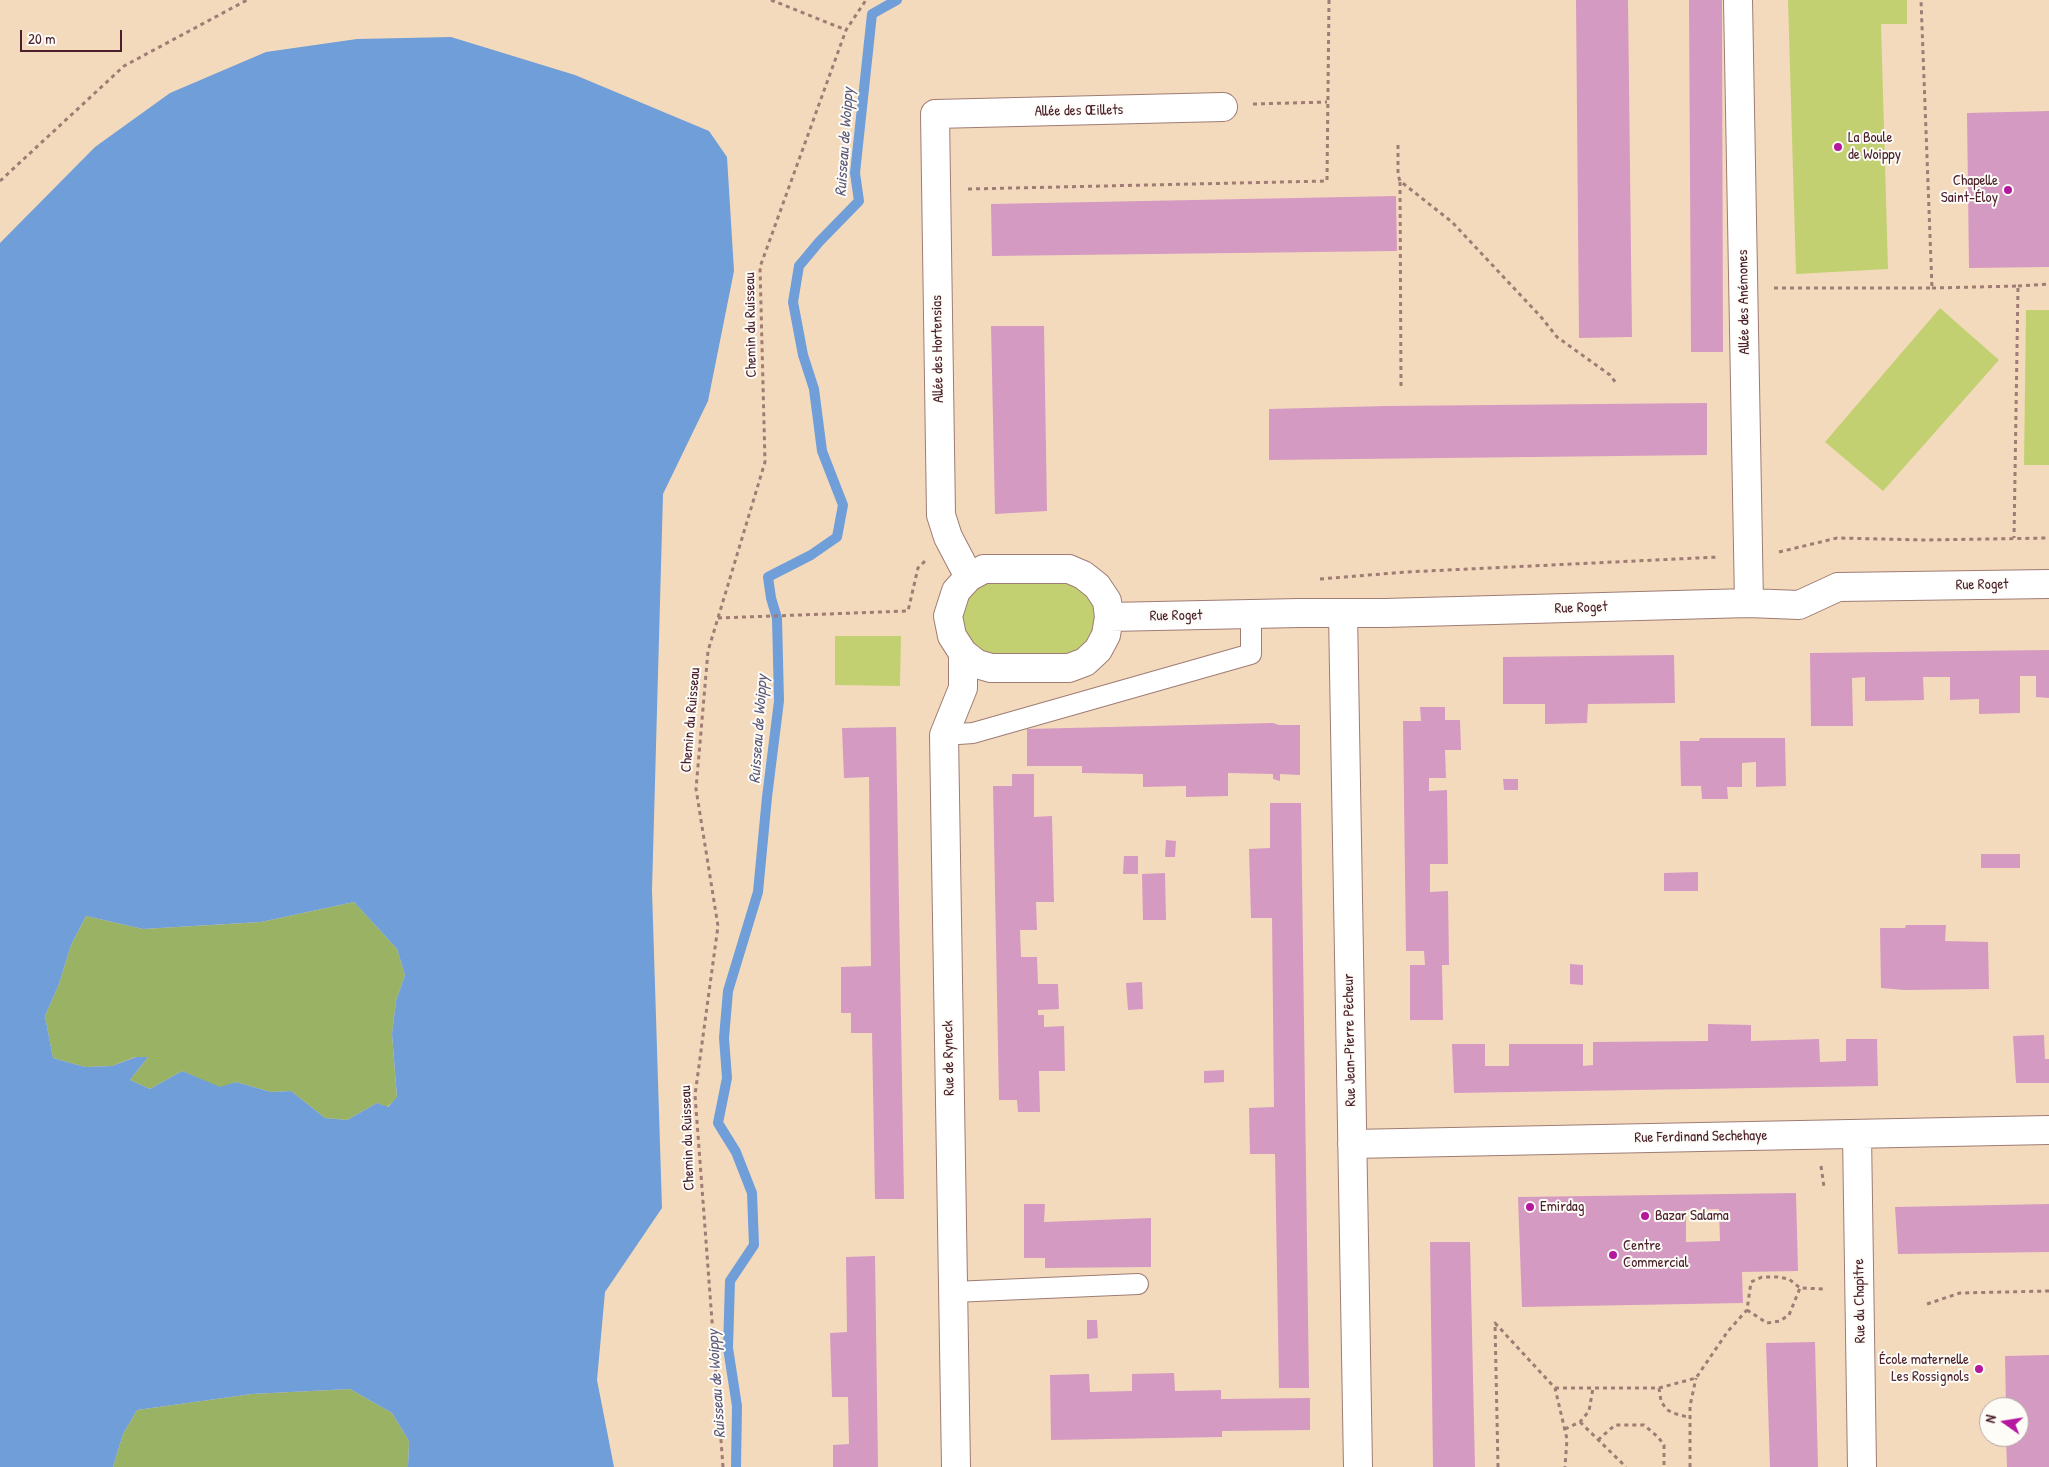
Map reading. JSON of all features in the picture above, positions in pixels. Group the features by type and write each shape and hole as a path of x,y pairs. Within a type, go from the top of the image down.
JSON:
{"street":[{"name":"Allée des Anémones","path":"1738,0 1749,603"},
{"name":"Allée des Œillets","path":"936,114 1224,108"},
{"name":"Allée des Hortensias","path":"936,114 941,516 948,537 969,577"},
{"path":"984,569 1069,569 1083,575 1097,586 1107,601 1109,617 1106,634 1098,650 1085,662 1069,668 991,668 977,664 963,653 952,636 948,616 956,591 969,577 984,569"},
{"name":"Rue Roget","path":"1109,617 1749,603 1799,605 1838,588 2049,584"},
{"name":"Rue Jean-Pierre Pêcheur","path":"1343,613 1358,1467"},
{"name":"Rue de Ryneck","path":"956,1467 944,735 962,688 963,653"},
{"name":"Rue Ferdinand Sechehaye","path":"1352,1144 2049,1130"},
{"name":"Rue du Chapitre","path":"1858,1134 1862,1467"}],"lane":[{"path":"944,735 973,733 1251,654 1252,614"},
{"path":"953,1292 1138,1284"}],"path":[{"path":"0,181 124,66 247,0"},
{"path":"771,0 846,30"},
{"name":"Chemin du Ruisseau","path":"723,1467 695,1096 718,926 696,789 708,651 765,462 760,266 846,30 866,0"},
{"path":"936,190 1327,181 1329,0"},
{"path":"1921,0 1932,288"},
{"path":"1224,108 1238,105 1328,102"},
{"path":"1398,145 1398,175 1400,181 1401,387"},
{"path":"1400,181 1452,222 1541,317 1557,337 1610,374 1616,383"},
{"path":"1744,288 1932,288 2049,284"},
{"path":"2014,538 2018,286"},
{"path":"718,618 908,612 918,568 948,537"},
{"path":"1318,579 1406,572 1749,556 1789,550 1837,538 1925,540 2049,538"},
{"path":"1690,1467 1690,1406 1696,1378 1728,1331 1747,1310 1751,1282 1762,1277 1778,1277 1789,1279 1800,1288 1825,1289"},
{"path":"1747,1310 1767,1323 1780,1321 1789,1315 1800,1288"},
{"path":"1927,1304 1960,1293 2049,1291"},
{"path":"1498,1467 1495,1323 1555,1388 1567,1439 1565,1467"},
{"path":"1555,1388 1659,1388 1696,1378"},
{"path":"1565,1429 1580,1422 1589,1411 1593,1388"},
{"path":"1659,1388 1661,1401 1666,1409 1690,1418"},
{"path":"1580,1422 1626,1467"},
{"path":"1598,1440 1615,1425 1644,1425 1664,1445 1664,1467"}],"green space":[{"name":"La Boule de Woippy","path":"1788,0 1907,0 1907,24 1881,24 1888,269 1796,274"},
{"path":"1940,308 1999,360 1883,491 1825,442"},
{"path":"2026,310 2049,310 2049,465 2024,465"},
{"path":"1068,581 1079,585 1095,602 1098,625 1086,646 1068,655 991,656 969,643 960,617 967,597 985,582"},
{"path":"835,636 901,636 900,686 835,685"},
{"path":"354,902 397,949 405,975 396,1001 392,1034 397,1098 387,1107 377,1103 347,1120 325,1118 291,1091 271,1092 236,1082 220,1088 182,1071 150,1089 130,1080 148,1057 135,1057 112,1066 85,1067 53,1058 45,1016 59,984 71,945 86,916 143,929 261,922"},
{"path":"350,1389 392,1413 409,1441 408,1467 113,1467 123,1434 137,1410 252,1394"}],"water":[{"path":"451,37 575,75 709,131 727,157 734,271 708,401 663,494 652,890 662,1208 605,1292 597,1380 614,1467 408,1467 409,1441 392,1413 350,1389 252,1394 137,1410 123,1434 113,1467 0,1467 0,243 95,147 170,93 266,52 357,39","holes":["354,902 397,949 405,975 396,1001 392,1034 397,1097 388,1107 377,1103 347,1120 325,1118 291,1091 271,1092 236,1082 220,1087 182,1071 150,1089 130,1080 148,1057 136,1057 112,1066 85,1067 53,1058 45,1016 59,984 71,945 86,916 143,929 261,922"]}],"building":[{"path":"1576,0 1628,0 1632,337 1579,338"},
{"path":"1689,0 1722,0 1723,352 1691,352"},
{"name":"Chapelle Saint-Éloy","path":"2049,111 2049,267 1969,268 1967,113"},
{"path":"1396,196 1397,251 992,256 991,204"},
{"path":"991,326 1044,326 1047,511 995,514"},
{"path":"1707,403 1707,455 1269,460 1269,409"},
{"path":"2049,650 2049,698 2036,697 2036,676 2020,676 2020,713 1979,714 1979,699 1950,700 1950,677 1923,677 1924,700 1865,701 1865,677 1852,678 1853,726 1811,726 1810,653"},
{"path":"1674,655 1675,703 1588,704 1587,723 1545,724 1545,704 1503,704 1503,657"},
{"path":"1420,707 1445,707 1445,720 1460,720 1461,750 1445,750 1446,778 1429,778 1429,791 1447,790 1448,864 1430,864 1430,892 1448,891 1449,965 1442,965 1443,1020 1410,1020 1410,965 1425,965 1424,951 1406,951 1403,721 1421,721"},
{"path":"1273,723 1279,725 1300,725 1300,775 1280,774 1280,781 1273,779 1273,774 1228,773 1228,796 1186,797 1186,786 1143,787 1143,774 1082,773 1082,766 1027,766 1027,729"},
{"path":"896,727 904,1199 875,1199 872,1033 851,1033 851,1013 841,1013 841,967 871,966 869,777 844,778 842,728"},
{"path":"1700,738 1785,738 1786,786 1756,787 1756,762 1742,763 1742,787 1727,787 1728,799 1702,799 1701,786 1681,786 1680,741 1699,741"},
{"path":"1012,774 1034,774 1034,817 1052,816 1054,902 1036,902 1037,930 1020,930 1021,957 1037,957 1038,984 1058,984 1059,1009 1038,1010 1038,1015 1044,1015 1044,1027 1064,1026 1065,1071 1039,1071 1040,1112 1018,1112 1017,1100 999,1100 993,786 1012,786"},
{"path":"1503,779 1518,779 1518,790 1504,790"},
{"path":"1270,803 1301,803 1309,1388 1279,1388 1275,1154 1250,1154 1249,1108 1274,1107 1272,918 1251,918 1249,849 1270,848"},
{"path":"1166,840 1176,841 1175,857 1165,857"},
{"path":"1981,854 2020,854 2020,868 1981,868"},
{"path":"1124,856 1138,856 1138,874 1123,874"},
{"path":"1698,872 1698,891 1664,891 1664,873"},
{"path":"1165,873 1166,920 1143,920 1142,874"},
{"path":"1906,925 1946,925 1945,941 1988,942 1989,989 1904,990 1881,988 1880,928 1905,928"},
{"path":"1570,964 1583,965 1583,985 1570,984"},
{"path":"1142,982 1143,1009 1128,1010 1126,983"},
{"path":"1708,1024 1751,1025 1751,1041 1819,1039 1820,1062 1846,1061 1846,1039 1877,1039 1878,1086 1454,1093 1452,1044 1485,1044 1485,1066 1509,1066 1509,1044 1583,1044 1583,1066 1593,1065 1593,1042 1708,1041"},
{"path":"2044,1035 2045,1059 2049,1059 2049,1083 2016,1083 2013,1036"},
{"path":"1224,1070 1224,1082 1204,1083 1204,1071"},
{"path":"1796,1193 1798,1271 1742,1272 1743,1303 1522,1307 1518,1197","holes":["1719,1209 1720,1241 1686,1242 1686,1210"]},
{"path":"1024,1204 1045,1204 1044,1222 1151,1218 1151,1267 1045,1268 1045,1258 1024,1258"},
{"path":"2049,1204 2049,1252 1898,1254 1895,1207"},
{"path":"1430,1242 1470,1242 1475,1467 1433,1467"},
{"path":"875,1256 878,1467 833,1467 833,1445 849,1444 848,1397 832,1397 830,1333 847,1332 846,1257"},
{"path":"1087,1320 1097,1320 1098,1338 1087,1339"},
{"path":"1815,1342 1818,1467 1770,1467 1766,1343"},
{"path":"2049,1355 2049,1467 2007,1467 2006,1447 2029,1447 2029,1397 2006,1397 2005,1356"},
{"path":"1174,1373 1175,1391 1221,1390 1221,1399 1310,1398 1310,1430 1222,1431 1222,1437 1051,1440 1050,1375 1089,1374 1090,1392 1132,1391 1132,1374"}],"waterway":[{"name":"Ruisseau de Woippy","path":"736,1467 737,1406 728,1348 730,1281 754,1245 752,1193 736,1152 718,1123 727,1078 724,1038 728,991 758,892 779,701 777,618 771,598 768,577 811,555 837,537 843,505 822,451 814,389 803,355 793,302 799,266 819,242 859,201 855,173 872,14 897,0"}],"place":[{"name":"La Boule de Woippy","path":"1838,147"},
{"name":"Chapelle Saint-Éloy","path":"2008,190"},
{"name":"Emirdag","path":"1530,1207"},
{"name":"Bazar Salama","path":"1645,1216"},
{"name":"Centre Commercial","path":"1613,1255"},
{"name":"École maternelle Les Rossignols","path":"1979,1369"}]}
